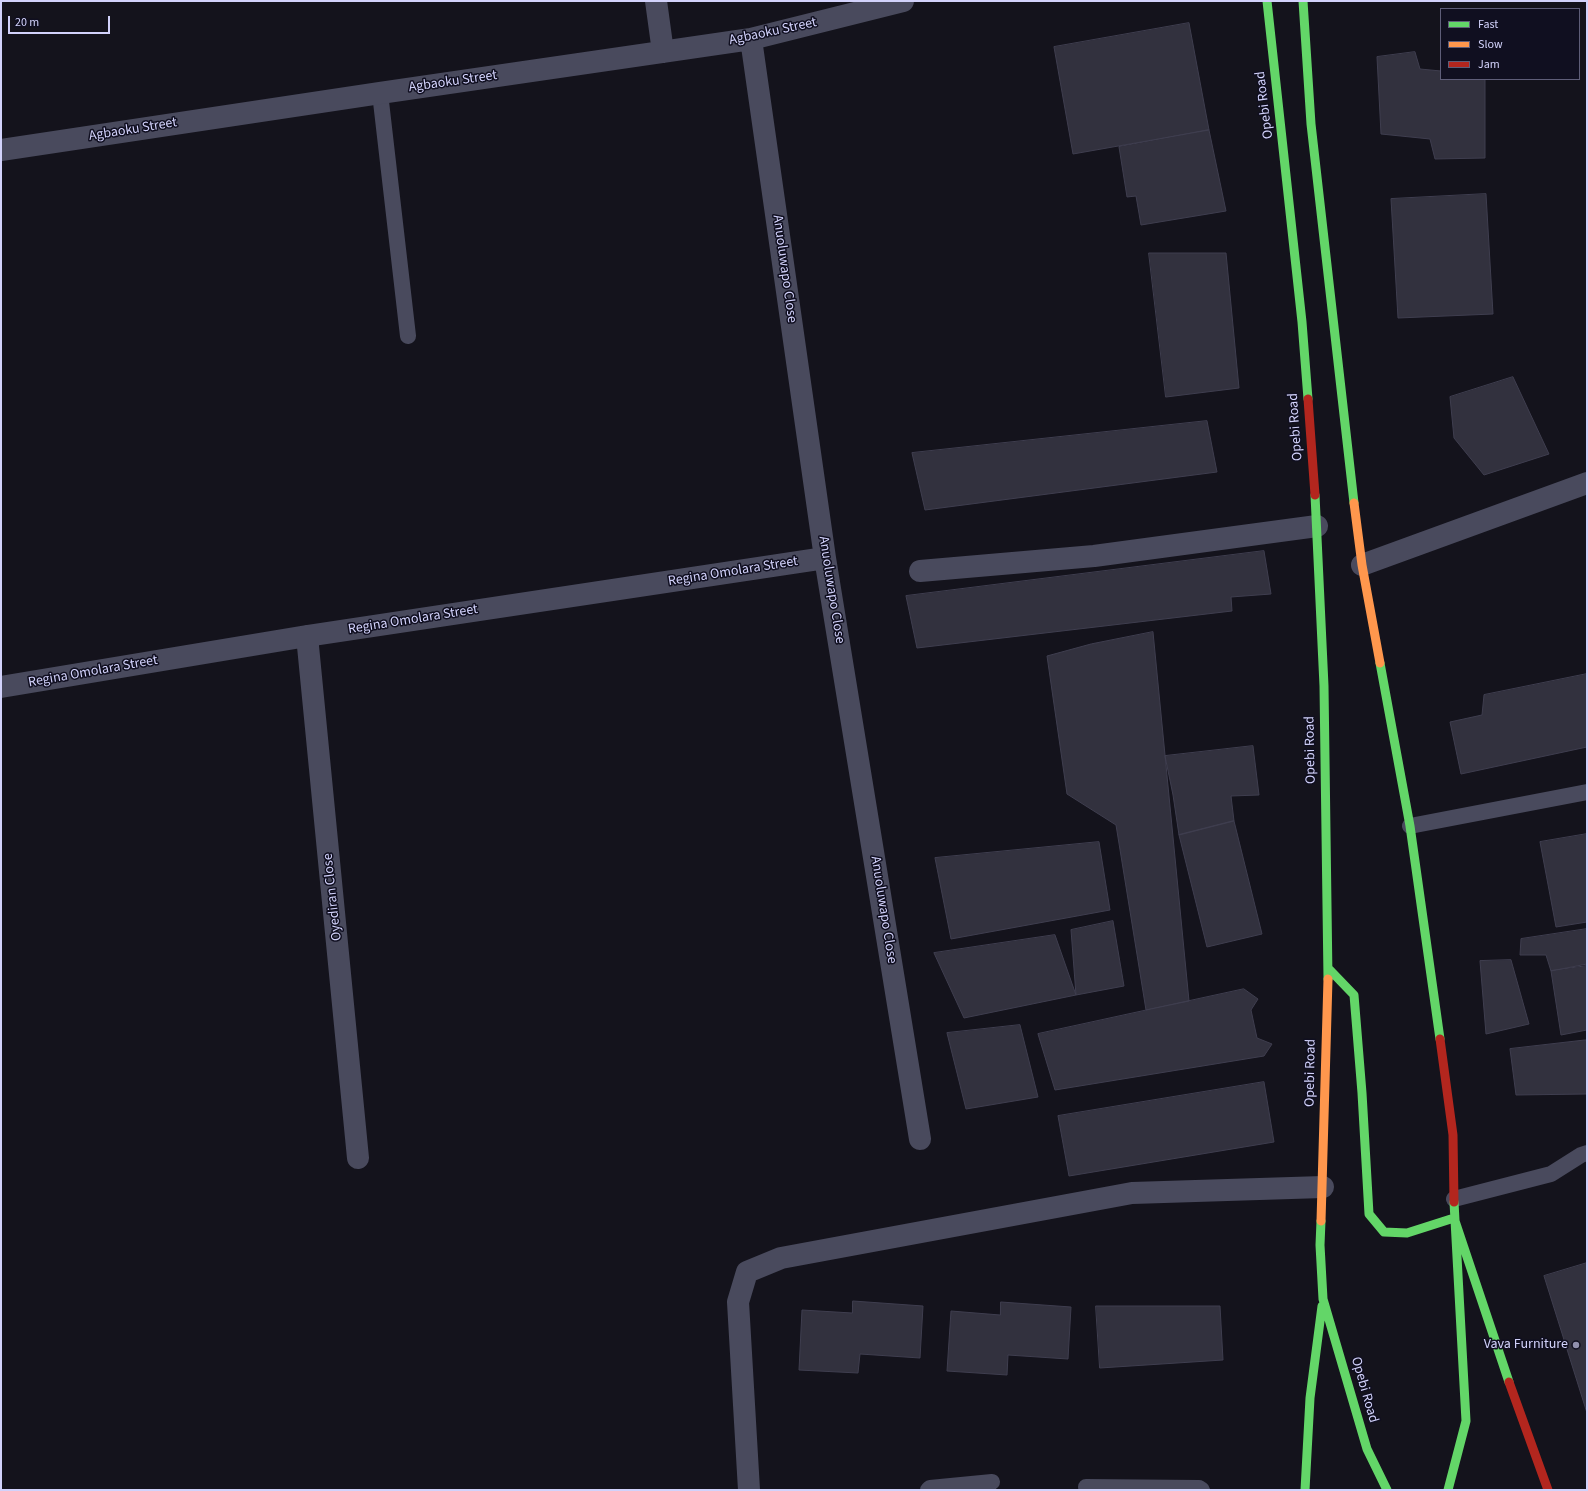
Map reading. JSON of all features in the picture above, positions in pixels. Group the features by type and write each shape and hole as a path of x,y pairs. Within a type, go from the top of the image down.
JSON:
{"main road":[{"name":"Opebi Road","path":"1267,1 1302,322 1317,526 1324,694 1328,968 1323,1186 1320,1245 1323,1299 1367,1449 1387,1490"},
{"path":"1303,1 1310,124 1362,565 1410,826 1452,1135 1454,1218 1466,1421 1448,1490"},
{"path":"1328,968 1354,994 1362,1093 1369,1214 1384,1232 1406,1233 1454,1218"},
{"path":"1454,1218 1510,1387 1548,1490"},
{"path":"1305,1490 1310,1398 1323,1299"}],"street":[{"path":"656,1 663,52"},
{"name":"Agbaoku Street","path":"1,150 751,39 903,1"},
{"name":"Anuoluwapo Close","path":"751,39 826,558 920,1139"},
{"path":"1362,565 1587,483"},
{"path":"920,571 1094,556 1317,526"},
{"name":"Regina Omolara Street","path":"1,688 307,636 826,558"},
{"name":"Oyediran Close","path":"307,636 358,1158"},
{"path":"749,1490 738,1302 747,1272 781,1258 1132,1194 1323,1186"}],"lane":[{"path":"380,93 408,336"},
{"path":"1410,826 1587,792"},
{"path":"1454,1199 1551,1174 1581,1155 1587,1153"},
{"path":"928,1490 930,1488 992,1482"},
{"path":"1086,1487 1199,1488 1202,1490"}],"building":[{"path":"1189,23 1209,130 1073,154 1054,47"},
{"path":"1415,52 1420,69 1440,71 1440,80 1485,80 1485,158 1435,159 1430,139 1381,134 1377,57"},
{"path":"1209,130 1226,211 1141,225 1136,196 1127,197 1119,147"},
{"path":"1486,194 1493,314 1398,318 1391,199"},
{"path":"1149,253 1226,253 1239,388 1166,397"},
{"path":"1513,377 1549,454 1484,475 1454,438 1450,397"},
{"path":"1207,421 1217,472 925,510 912,453"},
{"path":"1264,551 1271,594 1231,597 1232,611 917,648 906,596"},
{"path":"1153,632 1189,1001 1146,1010 1116,825 1067,794 1047,656 1091,644"},
{"path":"1587,674 1587,747 1461,774 1450,722 1482,715 1484,695"},
{"path":"1253,746 1259,795 1231,796 1234,821 1179,835 1165,756"},
{"path":"1234,821 1262,934 1207,947 1179,835"},
{"path":"1587,834 1587,922 1556,927 1540,842"},
{"path":"1099,842 1110,910 951,939 935,858"},
{"path":"1113,921 1124,986 1076,995 1071,930"},
{"path":"1587,929 1587,964 1551,971 1546,955 1520,955 1521,939"},
{"path":"1055,935 1076,995 964,1018 934,953"},
{"path":"1511,960 1529,1024 1486,1034 1480,961"},
{"path":"1587,966 1587,1030 1561,1035 1551,971"},
{"path":"1244,989 1258,999 1251,1010 1257,1038 1272,1044 1264,1056 1055,1090 1038,1034"},
{"path":"1020,1025 1038,1097 966,1109 947,1033"},
{"path":"1587,1040 1587,1094 1516,1095 1510,1049"},
{"path":"1264,1082 1274,1142 1069,1176 1058,1116"},
{"name":"Vava Furniture","path":"1587,1263 1587,1413 1544,1276"},
{"path":"853,1301 923,1306 920,1358 860,1354 858,1373 799,1370 802,1310 852,1313"},
{"path":"1001,1302 1071,1307 1068,1359 1008,1355 1007,1375 947,1371 951,1311 1000,1315"},
{"path":"1096,1306 1220,1306 1223,1360 1100,1368"}],"traffic: fast":[{"path":"1267,1 1302,322 1308,399"},
{"path":"1303,1 1311,124 1354,503"},
{"path":"1315,495 1324,686 1328,979"},
{"path":"1380,663 1410,826 1440,1039"},
{"path":"1328,968 1354,995 1362,1093 1369,1214 1384,1232 1407,1233 1454,1218 1509,1382"},
{"path":"1448,1490 1466,1421 1454,1202"},
{"path":"1321,1221 1320,1245 1323,1299 1367,1449 1387,1490"},
{"path":"1305,1490 1310,1398 1322,1306"}],"traffic: slow":[{"path":"1354,503 1362,565 1380,663"},
{"path":"1321,1221 1328,979"}],"traffic: jam":[{"path":"1308,399 1315,495"},
{"path":"1440,1039 1453,1135 1454,1202"},
{"path":"1509,1382 1548,1490"}],"place":[{"name":"Vava Furniture","path":"1576,1345"}]}
